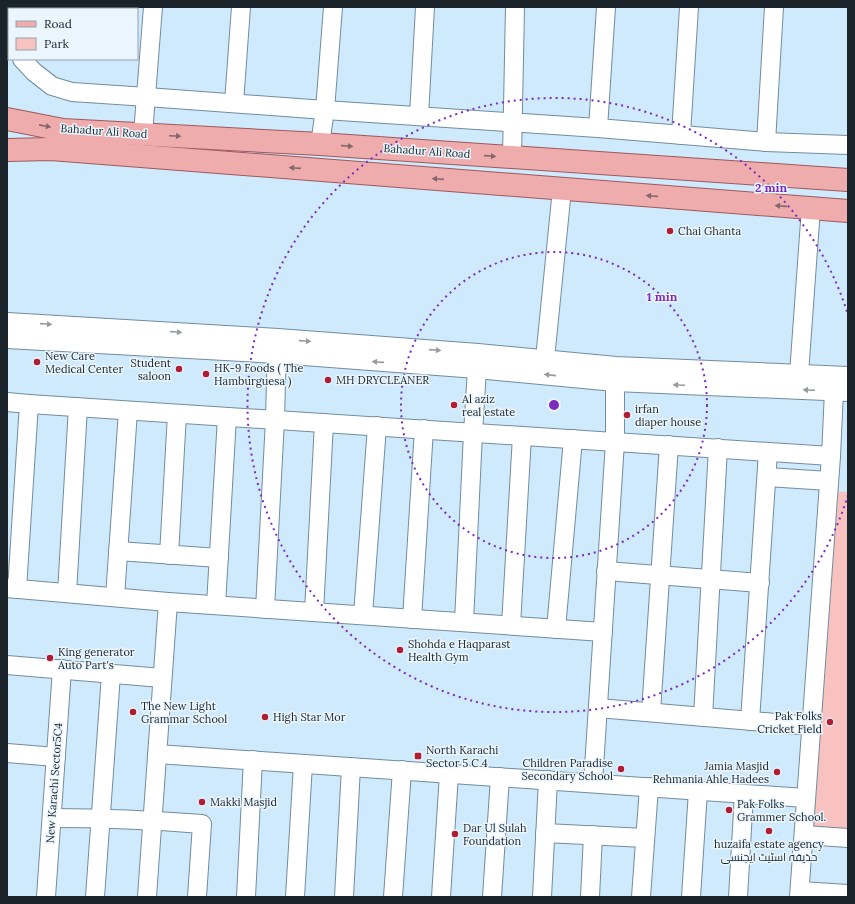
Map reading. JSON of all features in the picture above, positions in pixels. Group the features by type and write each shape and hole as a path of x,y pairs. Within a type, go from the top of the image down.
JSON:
{"main road":[{"name":"Bahadur Ali Road","path":"7,119 63,130 320,144 848,180"},
{"name":"Bahadur Ali Road","path":"7,150 51,149 848,211"}],"street":[{"path":"143,134 153,7"},
{"path":"234,103 241,7"},
{"path":"320,144 325,110 333,7"},
{"path":"419,116 425,7"},
{"path":"512,157 515,7"},
{"path":"598,128 606,7"},
{"path":"681,135 689,7"},
{"path":"766,142 774,7"},
{"path":"23,60 34,72 52,86 72,92 598,128 766,142 848,145"},
{"path":"545,359 562,189"},
{"path":"799,374 811,208"},
{"path":"7,322 277,346 477,369 615,382 842,384"},
{"path":"7,339 470,353 616,366 799,374 842,384"},
{"path":"265,609 275,420 277,346"},
{"path":"464,622 477,369"},
{"path":"593,783 615,442 615,382"},
{"path":"842,384 831,456 799,894 848,894"},
{"path":"7,402 831,456"},
{"path":"29,404 12,589 168,602 603,632"},
{"path":"66,593 78,407"},
{"path":"115,597 128,411"},
{"path":"170,555 177,414"},
{"path":"216,605 227,417"},
{"path":"314,612 324,423"},
{"path":"363,615 376,426"},
{"path":"412,619 424,429"},
{"path":"511,625 522,436"},
{"path":"556,628 573,439"},
{"path":"651,712 669,445"},
{"path":"703,717 718,448"},
{"path":"750,721 768,452"},
{"path":"767,477 829,481"},
{"path":"118,551 219,558"},
{"path":"606,571 760,583"},
{"path":"147,897 168,602"},
{"path":"7,665 162,678"},
{"name":"New Karachi Sector5C4","path":"46,897 62,669"},
{"path":"95,897 111,674"},
{"path":"598,708 812,726"},
{"path":"157,754 806,798"},
{"path":"7,758 56,757"},
{"path":"246,897 253,760"},
{"path":"295,897 303,764"},
{"path":"344,897 351,767"},
{"path":"393,897 402,770"},
{"path":"441,897 450,774"},
{"path":"492,897 500,777"},
{"path":"542,897 548,780"},
{"path":"640,897 649,787"},
{"path":"691,897 698,791"},
{"path":"738,897 744,794"},
{"path":"52,818 152,820 202,824 197,897"},
{"path":"545,832 645,838"},
{"path":"590,897 593,835"},
{"path":"804,835 848,838"}],"green space":[{"name":"Pak Folks Cricket Field","path":"829,491 848,492 848,838 804,835"}],"place":[{"name":"Chai Ghanta","path":"670,231"},
{"name":"New Care Medical Center","path":"37,362"},
{"name":"Student saloon","path":"179,369"},
{"name":"HK-9 Foods ( The Hamburguesa )","path":"206,374"},
{"name":"MH DRYCLEANER","path":"328,380"},
{"name":"Al aziz real estate","path":"454,405"},
{"name":"irfan diaper house","path":"627,415"},
{"name":"Shohda e Haqparast Health Gym","path":"400,650"},
{"name":"King generator Auto Part's","path":"50,658"},
{"name":"The New Light Grammar School","path":"133,712"},
{"name":"High Star Mor","path":"265,717"},
{"name":"Pak Folks Cricket Field","path":"830,722"},
{"name":"North Karachi Sector 5 C 4","path":"418,756"},
{"name":"Children Paradise Secondary School","path":"621,769"},
{"name":"Jamia Masjid Rehmania Ahle Hadees","path":"777,772"},
{"name":"Makki Masjid","path":"202,802"},
{"name":"Pak Folks Grammer School.","path":"729,810"},
{"name":"huzaifa estate agency حذیفہ اسٹیٹ ایجنسی","path":"769,831"},
{"name":"Dar Ul Sulah Foundation","path":"455,834"}]}
